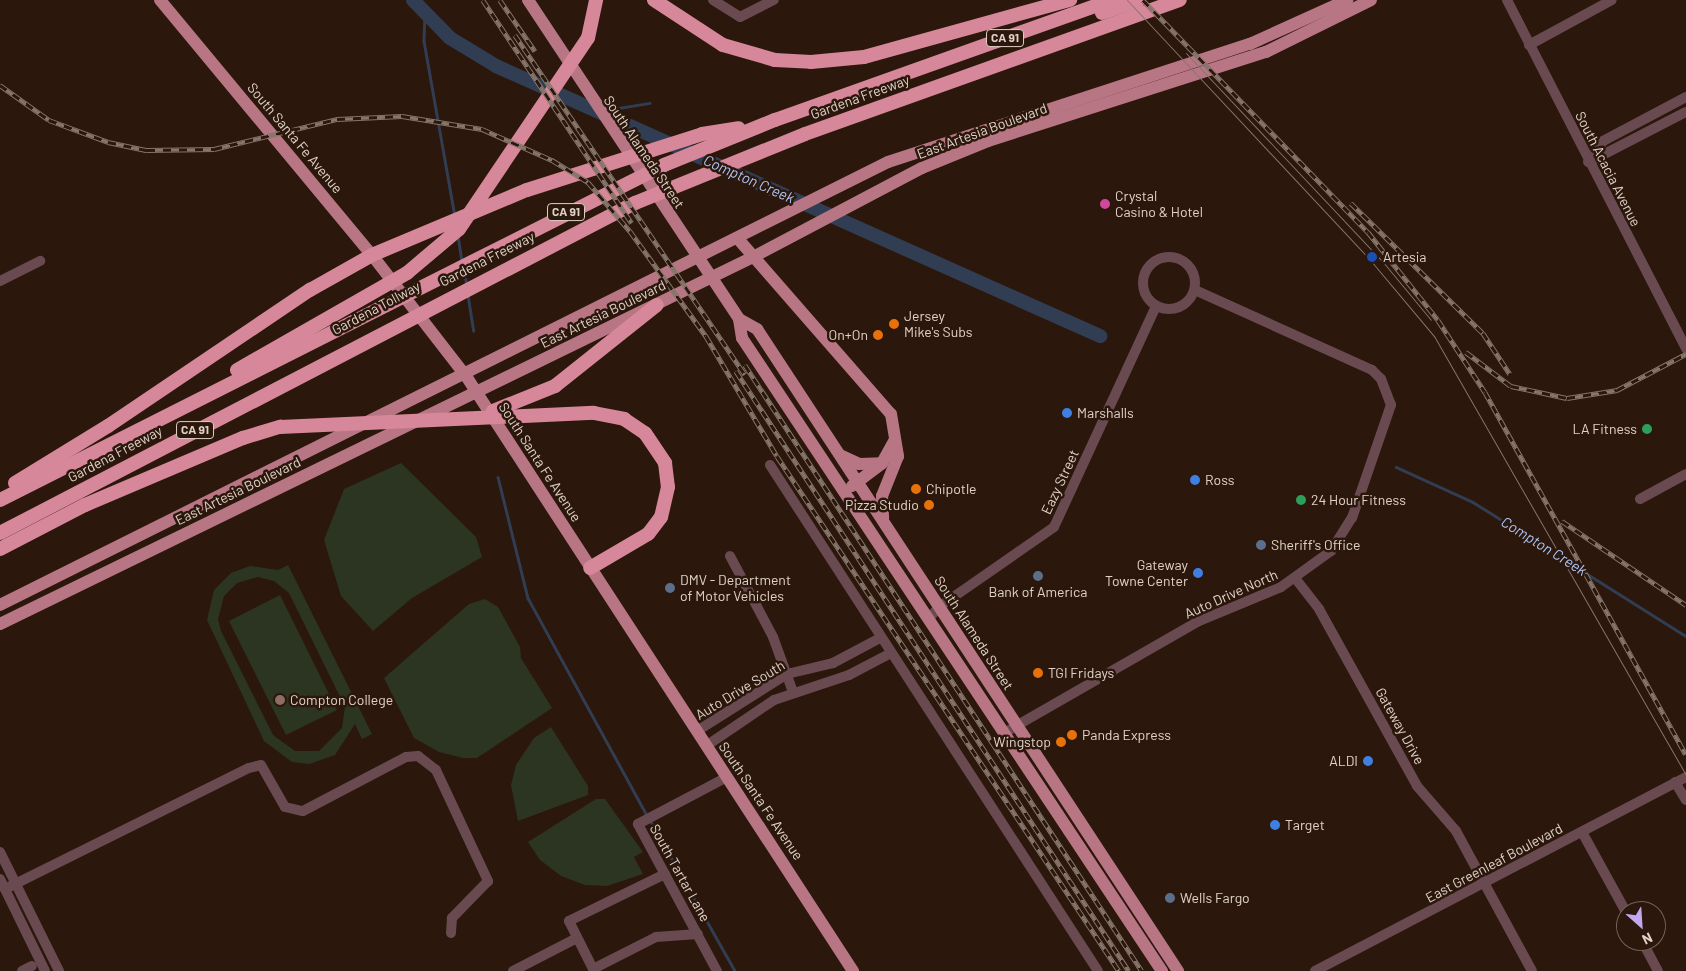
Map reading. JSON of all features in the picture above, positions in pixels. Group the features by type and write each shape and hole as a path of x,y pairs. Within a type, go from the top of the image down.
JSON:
{"highway":[{"path":"121,438 368,296 424,261 464,224 588,38 596,0"},
{"path":"654,0 723,45 774,60 811,62 864,57 1070,0"},
{"path":"1108,10 1139,0"},
{"name":"Gardena Freeway","path":"0,500 378,309 610,189 760,125 867,87 1108,10 1178,1"},
{"name":"Gardena Freeway","path":"0,533 388,324 609,215 800,131 1057,43 1108,10"},
{"path":"0,492 372,255 437,225 527,190 702,134 760,125"},
{"path":"460,417 521,403 560,382 657,304"},
{"name":"Gardena Tollway","path":"0,523 388,324"},
{"path":"0,549 84,505 243,438 308,424 594,413 624,419 653,441 665,463 667,498 655,526 631,548 590,568"}],"main road":[{"name":"South Santa Fe Avenue","path":"160,0 372,255 466,376 853,971"},
{"name":"South Alameda Street","path":"528,0 563,58 648,187 739,319 742,338 1162,971"},
{"name":"East Artesia Boulevard","path":"0,605 645,287 864,174 1105,97 1166,72 1285,30 1347,0"},
{"name":"East Artesia Boulevard","path":"1105,97 1176,82 1297,40 1371,0"},
{"name":"East Artesia Boulevard","path":"0,624 657,304 757,261 888,184 969,141"},
{"path":"739,240 885,404 896,440 896,461 882,496 885,524"},
{"name":"South Alameda Street","path":"739,319 757,328 1178,971"},
{"path":"844,492 882,463 896,440"},
{"path":"838,453 860,464 882,463"},
{"path":"180,517 188,531"}],"street":[{"path":"712,0 740,16 774,0"},
{"name":"South Acacia Avenue","path":"1507,0 1588,162 1686,349"},
{"path":"1529,45 1612,0"},
{"path":"1588,162 1603,141 1686,97"},
{"path":"1588,162 1686,112"},
{"path":"1161,258 1178,258 1187,264 1195,290 1179,308 1156,306 1145,295 1143,279 1147,269 1161,258"},
{"path":"0,280 40,261"},
{"name":"Auto Drive North","path":"1004,733 1197,622 1294,578 1316,565 1346,530 1391,406 1390,394 1372,370 1195,290"},
{"name":"Eazy Street","path":"928,619 938,607 1054,527 1156,306"},
{"path":"770,465 890,654 1098,971"},
{"path":"1640,499 1686,474"},
{"path":"730,556 787,674 793,692"},
{"name":"Gateway Drive","path":"1294,578 1319,609 1418,786 1450,821 1532,971"},
{"name":"Auto Drive South","path":"697,732 787,674 833,663 880,638"},
{"name":"Auto Drive South","path":"706,746 793,692 850,675 890,654"},
{"path":"45,971 2,884 16,883 249,768 261,765 285,807 302,811 406,756 418,756 436,770 488,881 452,918 451,933"},
{"name":"South Tartar Lane","path":"718,971 639,822 728,777"},
{"name":"East Greenleaf Boulevard","path":"1315,971 1686,777"},
{"path":"1676,782 1686,800"},
{"path":"1582,832 1620,901"},
{"path":"0,852 59,971"},
{"path":"665,874 568,921 592,970 656,937 698,934"},
{"path":"513,971 577,938"},
{"path":"1647,951 1658,971"},
{"path":"22,971 32,966"}],"green space":[{"path":"401,463 476,537 482,557 412,598 373,631 341,596 324,540 344,489"},
{"path":"288,565 372,734 362,739 355,724 335,755 309,764 292,762 264,741 207,620 214,590 231,573 250,566 278,570","holes":["258,577 274,581 289,593 345,707 342,728 319,751 295,751 273,735 221,631 218,619 224,596 237,583"]},
{"path":"280,595 337,710 286,735 229,621"},
{"path":"485,599 498,607 520,647 521,658 552,708 477,758 463,758 439,752 414,738 384,678 469,604"},
{"path":"551,727 588,786 588,795 518,821 511,785 516,765 534,738"},
{"path":"596,799 605,799 643,852 634,857 643,874 607,886 585,885 561,876 540,860 528,842"}],"waterway":[{"name":"Compton Creek","path":"413,0 450,38 496,66 1100,336"},
{"path":"425,12 424,41 455,216"},
{"path":"606,110 649,103"},
{"path":"458,236 462,260"},
{"path":"464,271 467,285"},
{"path":"468,295 474,331"},
{"name":"Compton Creek","path":"1396,467 1473,502 1686,636"},
{"path":"498,477 528,598 647,815"},
{"path":"650,820 735,971"}],"tram line":[{"path":"1127,0 1371,261 1434,336 1686,775"},
{"path":"1186,53 1383,262 1431,320"}],"railway":[{"path":"483,0 632,223"},
{"path":"500,0 535,51"},
{"path":"1143,0 1368,232 1438,320 1485,392 1686,754"},
{"path":"515,35 745,375"},
{"path":"0,85 49,120 108,142 147,150 214,149 337,119 402,116 482,129 552,160 588,182 630,231 706,336 777,456 1119,971"},
{"path":"1351,203 1483,333 1510,374"},
{"path":"1466,352 1511,386 1567,398 1617,390 1686,354"},
{"path":"745,365 1142,971"},
{"path":"736,371 1129,971"},
{"path":"1562,521 1686,605"}],"place":[{"name":"Crystal Casino & Hotel","path":"1105,204"},
{"name":"Artesia","path":"1372,257"},
{"name":"Jersey Mike's Subs","path":"894,324"},
{"name":"On+On","path":"878,335"},
{"name":"Marshalls","path":"1067,413"},
{"name":"LA Fitness","path":"1647,429"},
{"name":"Ross","path":"1195,480"},
{"name":"Chipotle","path":"916,489"},
{"name":"24 Hour Fitness","path":"1301,500"},
{"name":"Pizza Studio","path":"929,505"},
{"name":"Sheriff's Office","path":"1261,545"},
{"name":"Gateway Towne Center","path":"1198,573"},
{"name":"Bank of America","path":"1038,576"},
{"name":"DMV - Department of Motor Vehicles","path":"670,588"},
{"name":"TGI Fridays","path":"1038,673"},
{"name":"Compton College","path":"280,700"},
{"name":"Panda Express","path":"1072,735"},
{"name":"Wingstop","path":"1061,742"},
{"name":"ALDI","path":"1368,761"},
{"name":"Target","path":"1275,825"},
{"name":"Wells Fargo","path":"1170,898"}]}
